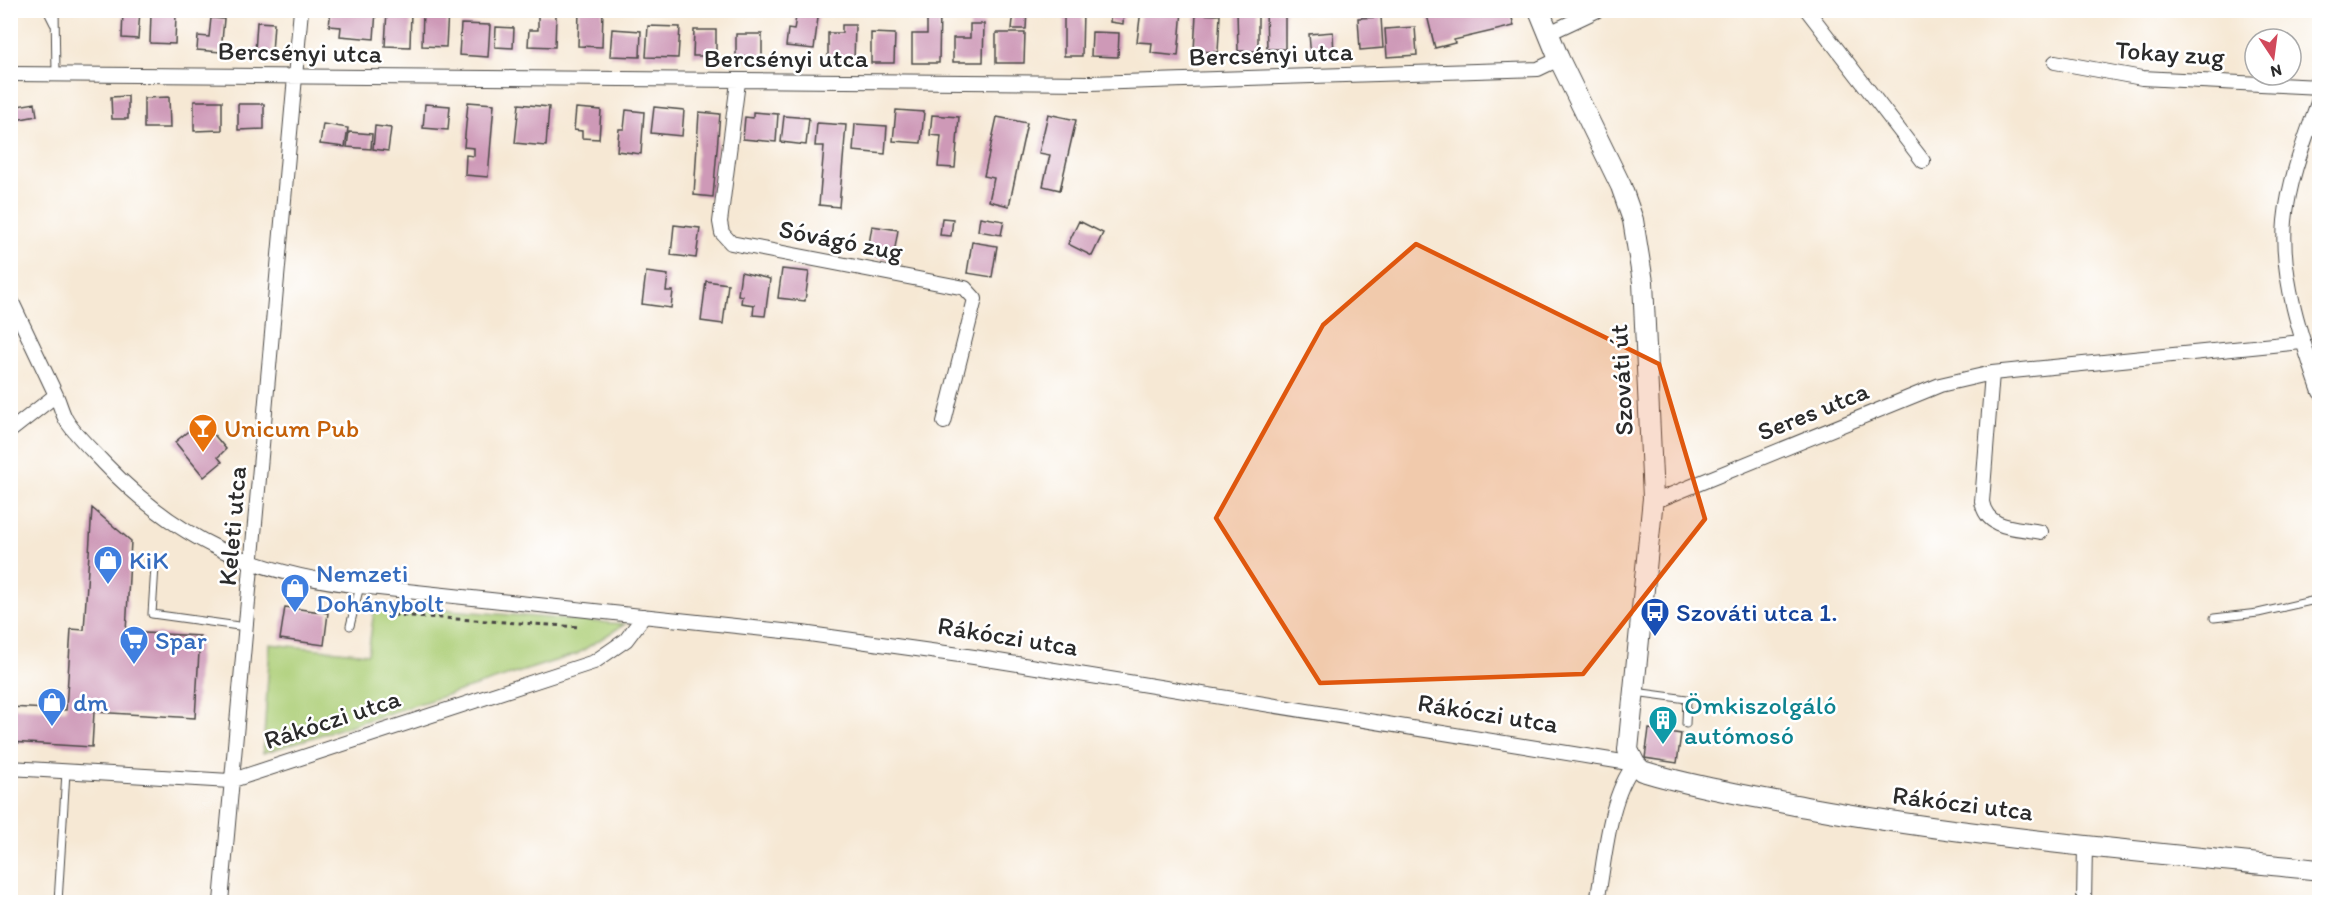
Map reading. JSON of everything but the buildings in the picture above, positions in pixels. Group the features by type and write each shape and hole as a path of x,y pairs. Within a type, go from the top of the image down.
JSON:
{"main road":[{"name":"Szováti út","path":"1539,10 1559,59 1603,145 1633,220 1643,282 1653,498 1628,750 1635,764"},
{"name":"Rákóczi utca","path":"1635,764 1642,771 1708,787 1884,821 2319,870"}],"street":[{"name":"Keleti utca","path":"220,903 230,781 253,565 301,10"},
{"path":"1549,33 1599,10"},
{"path":"1807,10 1923,161"},
{"name":"Bercsényi utca","path":"10,74 738,82 1090,83 1538,69 1559,59"},
{"name":"Tokay zug","path":"2055,62 2142,78 2319,87"},
{"name":"Sóvágó zug","path":"738,82 720,222 722,233 731,243 965,288 975,299 944,422"},
{"path":"2319,97 2297,163 2285,222 2288,271 2302,342 2319,392"},
{"name":"Rákóczi utca","path":"10,298 65,419 135,494 188,532 253,565 310,580 802,633 974,657 1635,764"},
{"name":"Seres utca","path":"1653,498 1664,498 1940,385 1992,373 2302,342"},
{"path":"1992,373 1982,502 1984,514 1991,522 2041,532"},
{"path":"10,431 56,395"},
{"name":"Rákóczi utca","path":"10,768 230,781 594,662 626,640 644,616"},
{"path":"1597,903 1617,795 1625,776 1635,764"},
{"path":"2084,903 2085,845"}],"lane":[{"path":"47,10 55,26"},
{"path":"55,10 56,74"},
{"path":"155,566 152,614 246,627"},
{"path":"350,626 360,586"},
{"path":"2214,618 2258,613 2319,599"},
{"path":"1635,692 1687,699 1686,724"},
{"path":"58,903 66,772"}],"path":[{"path":"366,606 395,615 590,627"}],"highlighted area":[{"path":"1416,244 1659,364 1705,519 1583,674 1320,683 1216,518 1323,325"}],"green space":[{"path":"375,604 625,624 577,654 263,753 270,644 368,654"}],"place":[{"name":"Unicum Pub","path":"203,454"},
{"name":"KiK","path":"108,586"},
{"name":"Nemzeti Dohánybolt","path":"295,614"},
{"name":"Szováti utca 1.","path":"1655,638"},
{"name":"Spar","path":"134,666"},
{"name":"dm","path":"52,728"},
{"name":"Ömkiszolgáló autómosó","path":"1663,746"}]}
